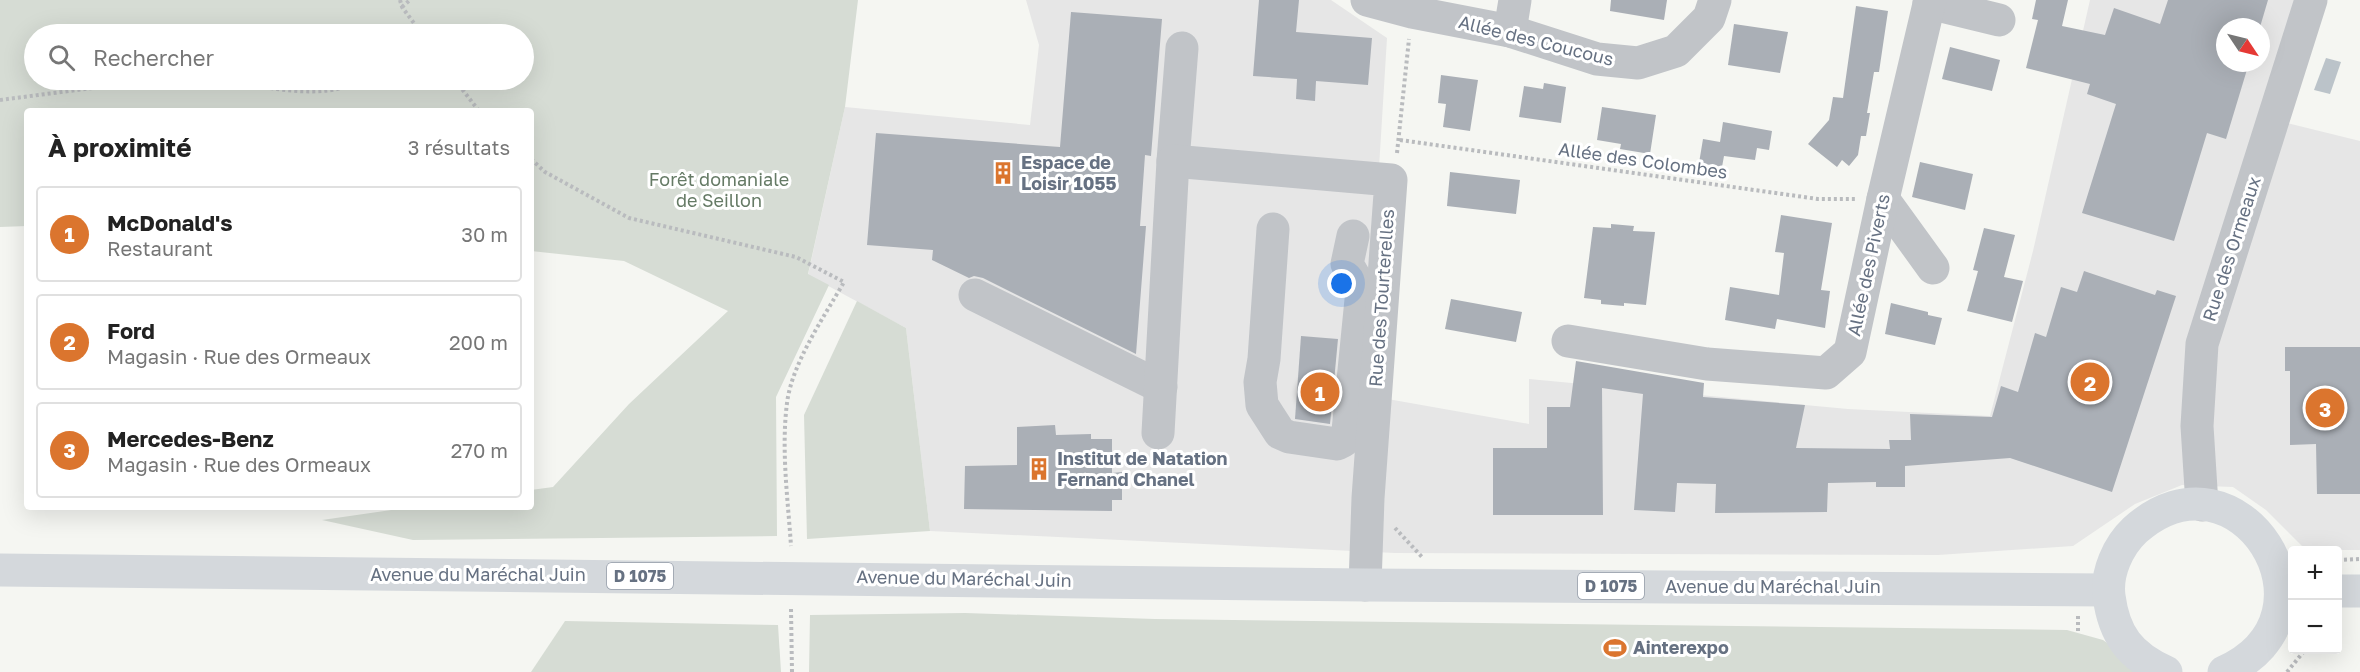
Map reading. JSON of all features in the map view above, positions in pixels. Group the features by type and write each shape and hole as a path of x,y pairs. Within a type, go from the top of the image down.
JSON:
{"main road":[{"path":"2166,672 2146,663 2125,643 2112,618 2108,590 2113,562 2127,537 2148,519 2174,507 2202,505 2223,509 2242,519 2258,533 2271,550 2287,592 2269,636 2239,666 2224,672"},
{"name":"Avenue du Maréchal Juin","path":"0,570 1365,585 2108,590"},
{"path":"2342,591 2360,591"}],"street":[{"name":"Allée des Coucous","path":"1367,0 1412,12 1513,16 1597,59 1638,63 1676,51 1709,18 1715,0"},
{"name":"Rue des Ormeaux","path":"2202,505 2197,426 2202,344 2311,0"},
{"path":"1930,2 1999,20"},
{"name":"Allée des Piverts","path":"1568,341 1707,364 1826,373 1850,352 1883,199 1930,2"},
{"path":"1158,433 1173,161 1182,48"},
{"path":"1173,161 1391,180"},
{"name":"Rue des Tourterelles","path":"1365,585 1368,498 1391,180"},
{"path":"1883,199 1934,268"},
{"path":"1273,229 1264,359 1279,381 1280,398 1272,424 1280,434 1289,437 1336,444 1343,441 1348,431 1362,290 1347,264 1353,236"},
{"path":"975,296 1161,387"}],"path":[{"path":"400,0 402,7 415,24"},
{"path":"402,7 410,0"},
{"path":"1391,180 1400,140 1412,12"},
{"path":"0,100 77,90"},
{"path":"292,90 315,93 328,90"},
{"path":"463,90 478,108"},
{"name":"Allée des Colombes","path":"1400,140 1818,199 1883,199"},
{"path":"534,162 545,172 628,218 796,257 844,282 798,369 787,401 785,441 791,546"},
{"path":"2342,560 2360,559"},
{"path":"791,609 792,672"},
{"path":"2287,672 2302,654"}],"shaded area":[{"path":"1026,0 1331,0 1387,38 1365,395 1529,424 1529,379 1848,409 1990,416 2033,251 2090,0 2295,0 2258,116 2360,141 2360,550 2342,550 2342,546 2302,546 2266,510 2233,487 2182,485 2135,504 2073,546 1938,555 1395,553 930,531 906,328 808,275 845,107 1030,125 1039,45"},
{"path":"2326,58 2341,62 2330,94 2314,90"}],"green space":[{"name":"Forêt domaniale de Seillon","path":"0,0 858,0 845,107 808,274 829,285 776,397 777,536 413,540 322,520 391,510 534,510 534,490 553,487 629,404 728,311 624,261 534,251 534,108 24,108 24,226 0,227"},
{"path":"857,301 906,328 930,531 807,539 804,415"},
{"name":"Ainterexpo","path":"965,613 1155,619 2067,630 2103,640 2147,672 809,672 810,615"},
{"path":"565,621 778,625 781,672 531,672"}],"building":[{"path":"1259,0 1299,0 1296,32 1372,38 1368,85 1316,81 1315,101 1296,99 1297,79 1253,76"},
{"path":"1611,0 1667,0 1664,20 1610,11"},
{"path":"2036,0 2068,0 2062,26 2105,35 2114,8 2160,24 2168,0 2268,0 2263,18 2216,18 2216,72 2246,72 2226,139 2207,133 2174,241 2082,213 2116,104 2087,94 2090,84 2026,68 2038,20 2032,19"},
{"path":"1856,6 1888,11 1879,72 1874,72 1867,113 1870,113 1866,136 1861,136 1858,155 1849,166 1842,160 1837,167 1808,144 1829,120 1833,97 1843,98"},
{"name":"Espace de Loisir 1055","path":"1071,12 1162,19 1151,156 1145,155 1140,226 1146,226 1136,354 983,278 974,276 969,278 932,260 933,250 867,245 876,133 1060,147"},
{"path":"1734,24 1788,32 1780,73 1728,65"},
{"path":"1950,47 2000,60 1992,91 1942,79"},
{"path":"1441,75 1478,80 1470,131 1443,127 1446,104 1438,103"},
{"path":"1544,83 1566,87 1561,123 1519,117 1524,86 1543,89"},
{"path":"1602,107 1656,115 1650,154 1620,149 1621,144 1597,140"},
{"path":"1723,122 1772,131 1769,150 1757,148 1755,160 1724,156 1722,167 1699,163 1703,139 1720,142"},
{"path":"1920,162 1973,174 1965,210 1912,197"},
{"path":"1450,172 1520,180 1516,214 1447,206"},
{"path":"1781,215 1832,223 1821,290 1830,291 1825,328 1777,319 1775,329 1725,320 1730,287 1779,295 1784,253 1775,252"},
{"path":"1611,224 1634,226 1633,231 1655,232 1646,305 1601,304 1601,300 1584,298 1593,227 1611,228"},
{"path":"1984,228 2015,235 2004,277 2023,281 2012,322 1967,311 1978,271 1973,270"},
{"path":"2084,271 2155,295 2157,290 2176,296 2112,492 2010,458 1905,466 1905,487 1876,487 1876,482 1828,483 1827,512 1715,513 1716,484 1677,483 1675,512 1634,510 1643,394 1602,388 1603,515 1493,515 1493,448 1547,448 1547,407 1570,407 1576,361 1704,383 1703,397 1805,405 1796,448 1890,449 1889,440 1911,440 1910,414 1992,417 2001,386 2018,392 2035,333 2046,337 2061,287 2077,292"},
{"path":"1451,299 1522,312 1516,342 1445,329"},
{"path":"1891,303 1928,312 1928,315 1942,318 1935,345 1885,334"},
{"path":"1301,336 1338,339 1330,424 1295,419"},
{"path":"2285,347 2360,347 2360,494 2317,494 2316,444 2290,445 2290,371 2285,371"},
{"name":"Institut de Natation Fernand Chanel","path":"1055,425 1056,435 1091,434 1091,439 1112,439 1112,473 1122,472 1122,500 1112,500 1112,511 964,509 965,466 1017,465 1017,427"}],"place":[{"name":"Espace de Loisir 1055","path":"1003,173"},
{"name":"Ford","path":"2090,382"},
{"name":"McDonald's","path":"1320,392"},
{"name":"Mercedes-Benz","path":"2325,408"},
{"name":"Institut de Natation Fernand Chanel","path":"1039,469"},
{"name":"Ainterexpo","path":"1615,648"}]}
